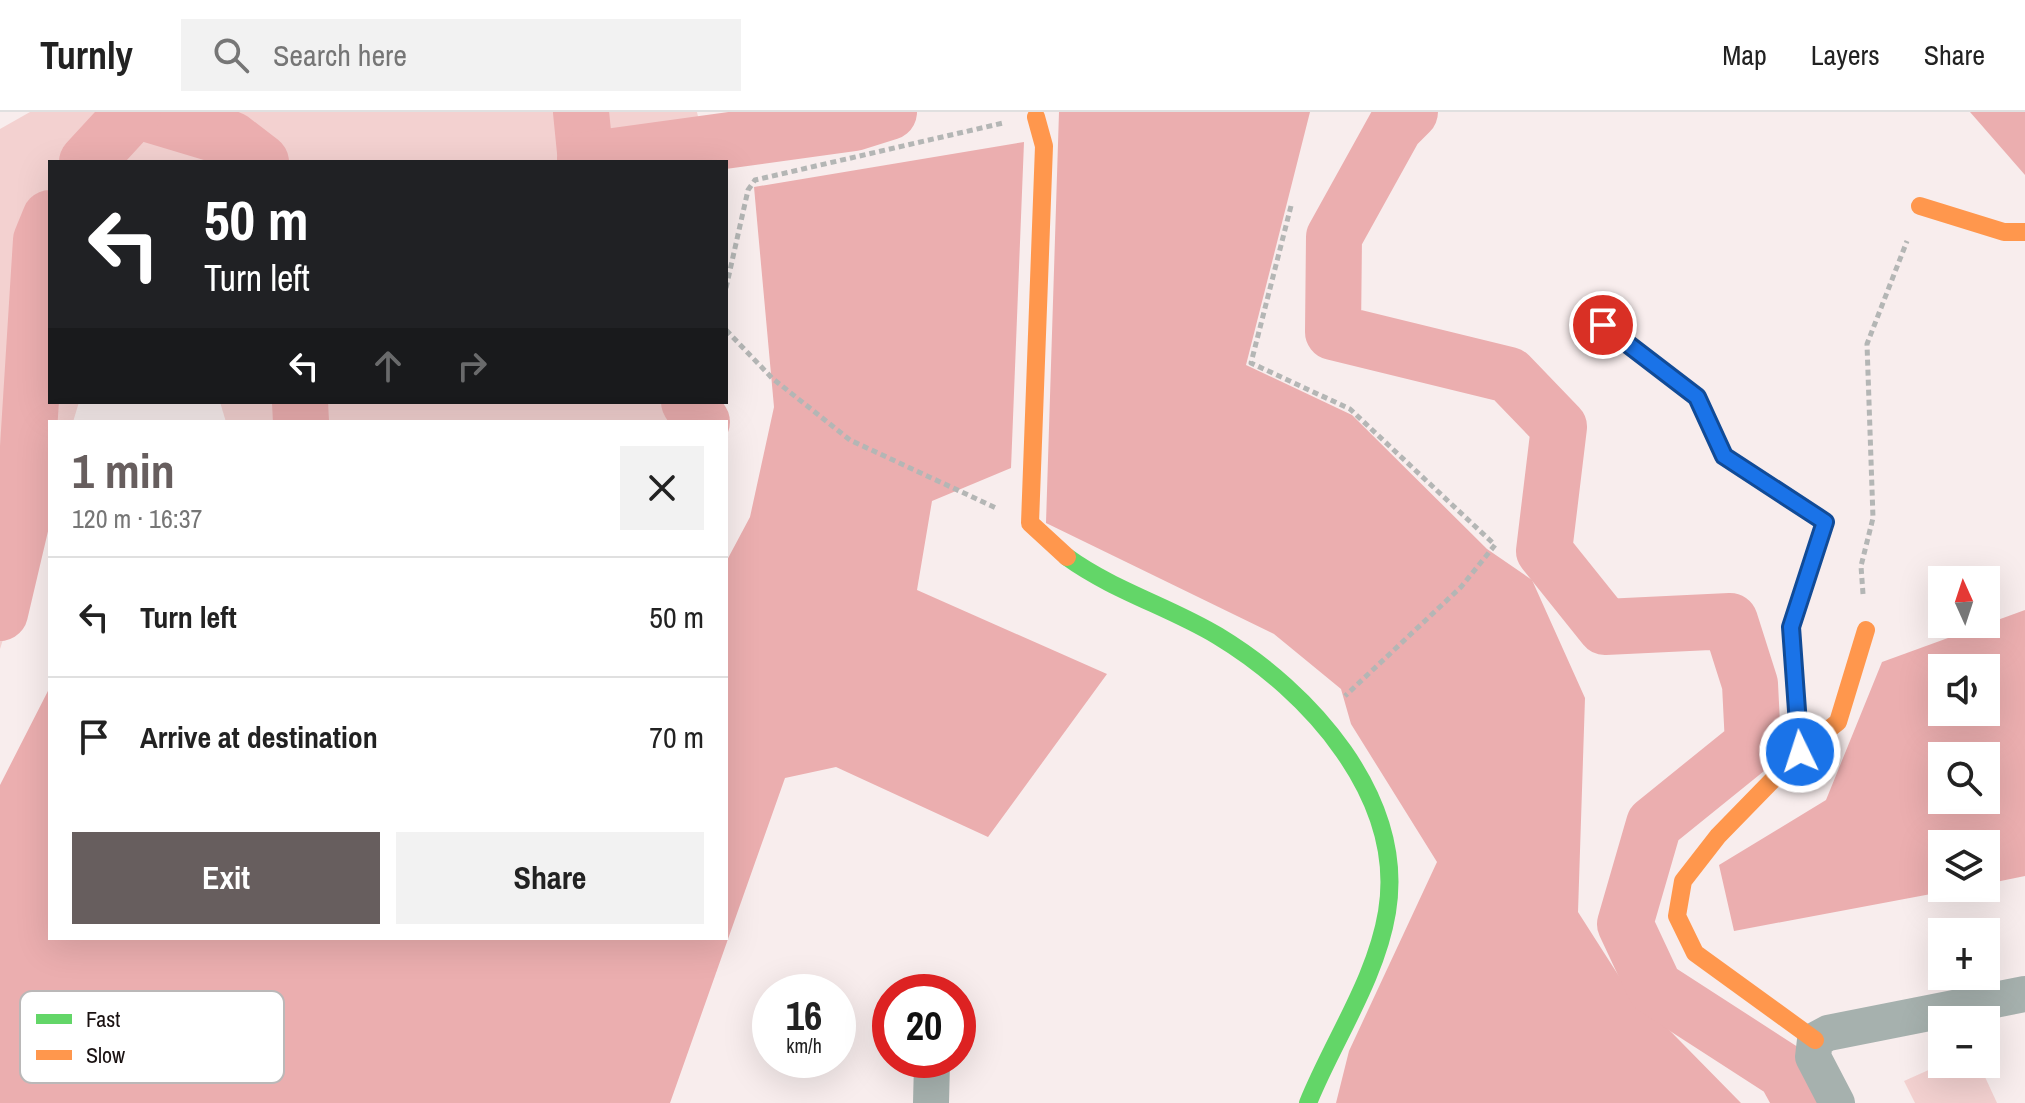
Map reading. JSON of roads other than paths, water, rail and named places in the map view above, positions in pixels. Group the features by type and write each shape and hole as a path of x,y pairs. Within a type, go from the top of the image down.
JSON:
{"street":[{"path":"1034,114 1044,146 1030,523 1052,550 1076,566 1218,635 1269,668 1318,720 1366,790 1386,840 1391,874 1387,911 1373,957 1308,1103"},
{"path":"1920,206 2004,232 2025,232"},
{"path":"1815,1040 1695,953 1677,916 1683,881 1718,836 1800,752 1838,722 1866,630"},
{"path":"1815,1040 1828,1033 2025,994"},
{"path":"1815,1040 1813,1057 1837,1103"},
{"path":"931,1103 932,1078"}],"lane":[{"path":"1603,325 1697,397 1724,456 1825,522 1791,627 1800,752"}],"waterway":[{"path":"89,160 133,112"},
{"path":"141,112 231,139 258,160"},
{"path":"581,112 586,160"},
{"path":"585,160 854,123 889,112"},
{"path":"1410,112 1395,127 1334,237 1333,332 1509,375 1559,427 1544,551 1605,627 1730,621 1750,684 1753,744 1654,824 1625,924 1655,988 1785,1072 1802,1103"},
{"path":"0,613 24,511 41,240 48,223"},
{"path":"300,404 301,420"},
{"path":"690,404 701,420"}]}
